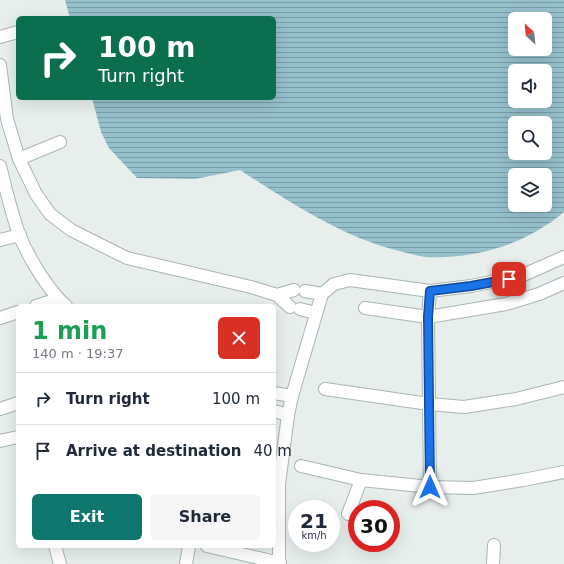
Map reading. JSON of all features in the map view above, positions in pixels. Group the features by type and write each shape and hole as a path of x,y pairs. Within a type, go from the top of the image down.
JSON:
{"street":[{"path":"0,37 16,33"},
{"path":"0,66 7,119 19,159 36,194 50,214 71,230 127,258 251,287 277,295 295,308 315,313"},
{"path":"19,159 60,142"},
{"path":"0,166 20,235 37,270 62,302 49,304"},
{"path":"0,240 20,235"},
{"path":"215,548 280,564 279,484 288,415 315,313 322,294 334,284 350,280 430,291 471,286 521,276 564,257"},
{"path":"365,308 428,317 506,304 539,294 564,283"},
{"path":"277,295 299,291 322,294"},
{"path":"430,291 428,317 430,487"},
{"path":"0,318 16,313"},
{"path":"326,389 429,404 464,407 516,399 564,387"},
{"path":"276,393 292,396"},
{"path":"0,409 16,404"},
{"path":"276,412 288,415"},
{"path":"0,441 16,437"},
{"path":"301,466 360,480 430,487 473,488 564,472"},
{"path":"353,500 360,480"},
{"path":"493,564 494,545"},
{"path":"56,548 60,564"},
{"path":"186,564 189,548"}],"water":[{"path":"65,0 564,0 564,212 536,232 505,246 469,255 447,257 426,257 399,251 356,237 316,217 240,170 195,179 137,178 109,148 101,132 93,100 276,100 276,16 69,16"}],"route":[{"path":"430,487 428,317 430,291 471,286 509,279"}]}
